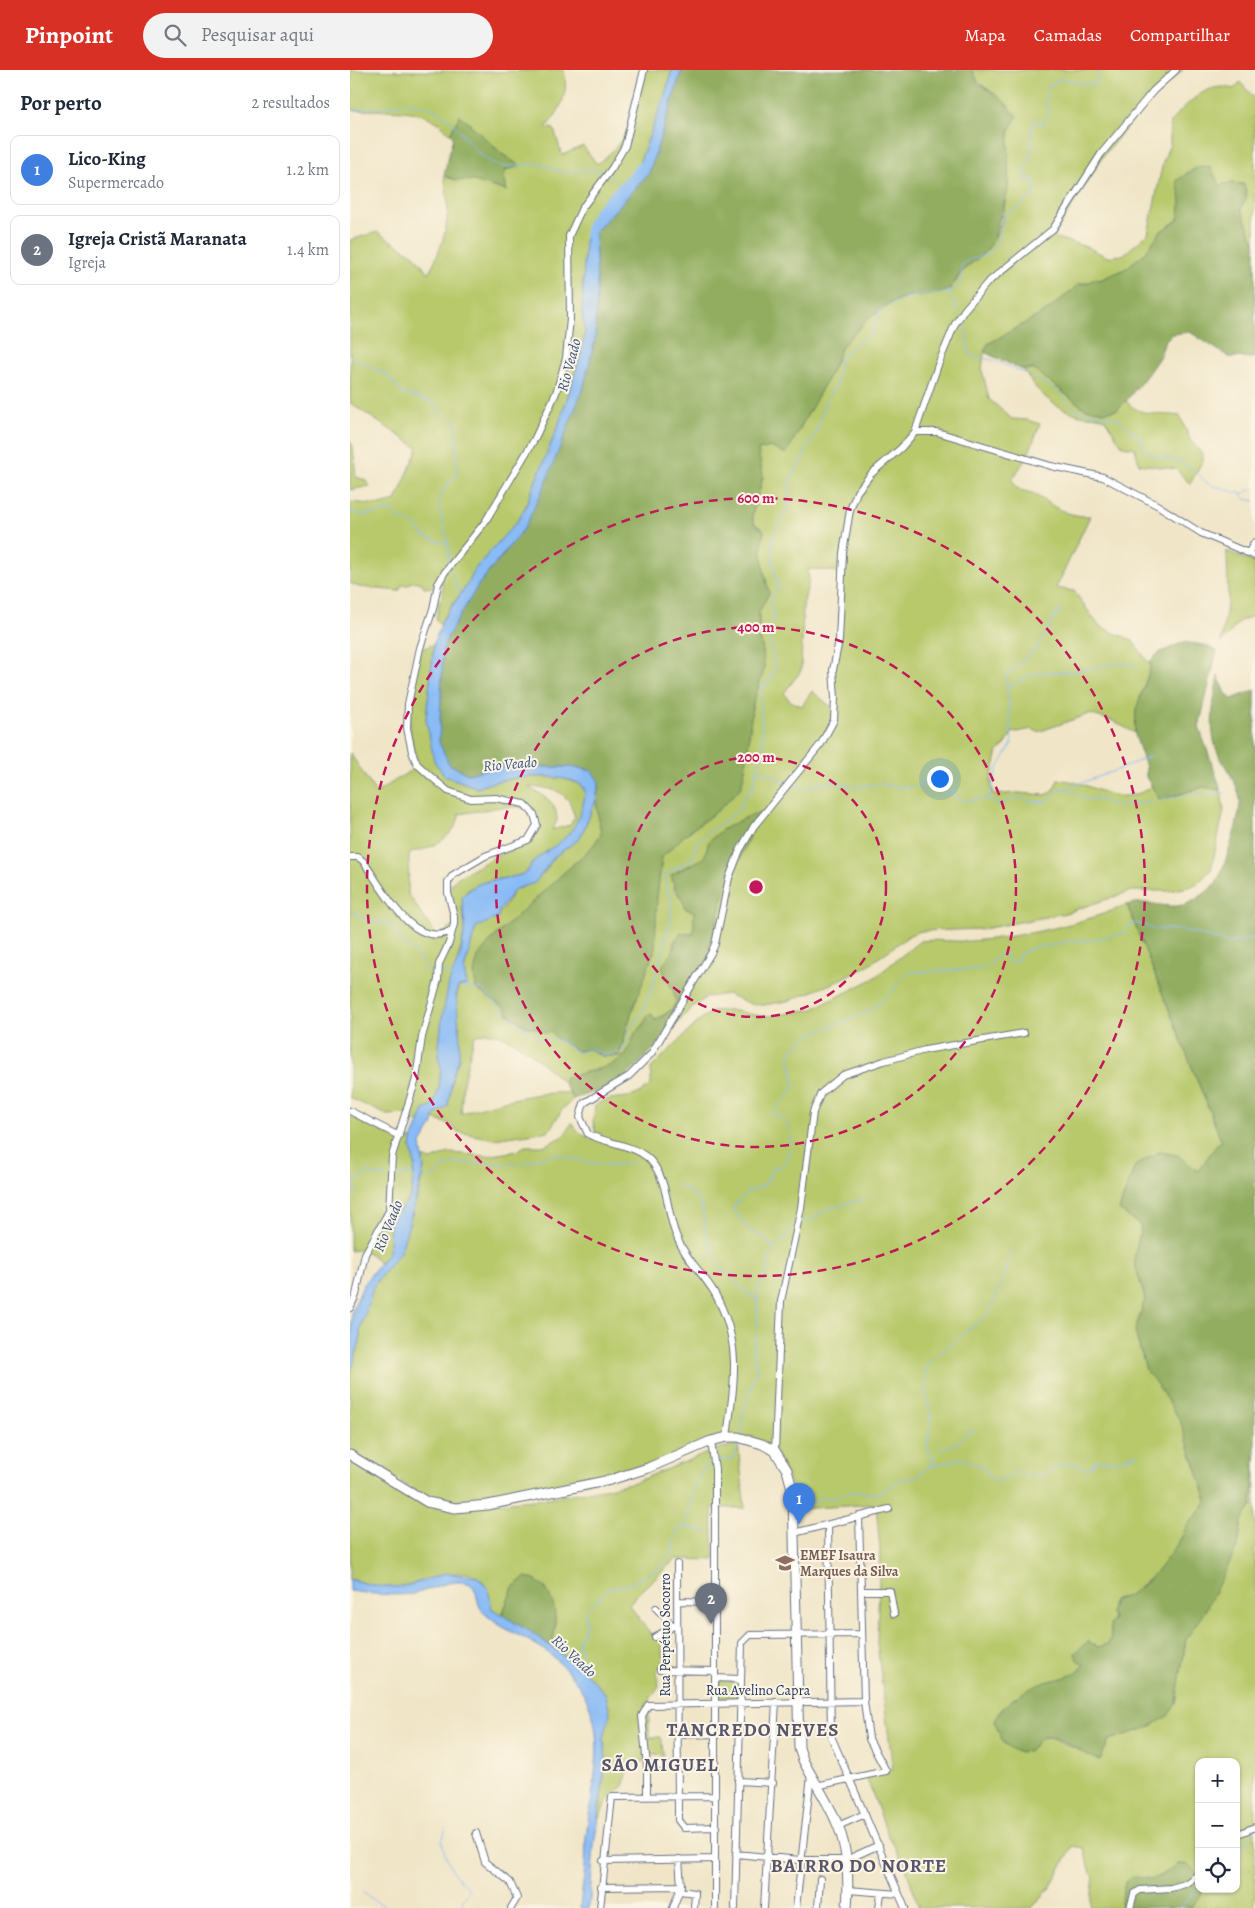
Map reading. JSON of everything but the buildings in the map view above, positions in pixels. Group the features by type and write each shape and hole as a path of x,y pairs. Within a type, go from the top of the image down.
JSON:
{"main road":[{"path":"350,1456 427,1502 455,1508 488,1505 625,1476 711,1441 727,1437 754,1441 775,1451 791,1479 794,1533 796,1702 799,1748 816,1786 838,1826 846,1860 847,1908"}],"street":[{"path":"350,1308 356,1295 365,1254 390,1211 391,1162 418,1072 422,1037 438,980 439,964 450,943 454,916 447,889 451,878 495,851 528,840 535,831 537,822 530,809 519,803 492,798 471,799 448,791 418,764 412,752 406,720 420,648 430,618 438,584 444,572 485,522 534,440 556,393 566,358 570,319 569,236 582,208 612,168 625,146 644,70"},
{"path":"727,1437 736,1364 733,1343 722,1309 714,1292 680,1244 675,1233 665,1189 653,1164 638,1152 588,1134 581,1122 581,1111 586,1101 618,1084 637,1069 658,1046 714,947 729,878 744,841 829,732 835,715 833,670 839,640 843,554 850,510 858,492 871,474 901,448 915,432 955,324 965,309 987,283 1052,229 1101,154 1153,91 1176,70"},
{"path":"915,432 937,432 1051,466 1103,476 1157,505 1202,533 1252,554 1255,542"},
{"path":"350,857 358,857 363,861 392,905 418,929 434,935 452,930"},
{"path":"775,1451 781,1301 801,1208 813,1112 821,1093 843,1075 884,1061 941,1047 1024,1033"},
{"path":"350,1111 399,1136"},
{"path":"711,1441 715,1463 715,1908"},
{"path":"794,1533 889,1509"},
{"path":"816,1786 886,1771 869,1739 864,1701 859,1516"},
{"path":"828,1525 832,1741 905,1908"},
{"name":"Rua Perpétuo Socorro","path":"677,1564 678,1601 675,1625 678,1670 678,1820 682,1827 716,1827"},
{"path":"862,1591 890,1591 894,1614"},
{"path":"678,1601 715,1602"},
{"name":"Rua Perpétuo Socorro","path":"656,1608 675,1625"},
{"path":"655,1637 675,1625"},
{"path":"735,1908 742,1643 750,1635 862,1634"},
{"path":"660,1670 678,1670 740,1679"},
{"name":"Rua Avelino Capra","path":"647,1766 642,1716 645,1708 652,1704 864,1701"},
{"path":"764,1908 769,1858 776,1702"},
{"path":"677,1735 716,1734"},
{"path":"647,1796 647,1766 716,1765"},
{"path":"796,1908 811,1775"},
{"path":"738,1782 773,1783"},
{"path":"600,1908 612,1797 716,1796"},
{"path":"838,1826 865,1814"},
{"path":"1240,1833 1255,1827"},
{"path":"476,1833 485,1862 512,1884 517,1898 511,1908"},
{"path":"736,1854 800,1860 846,1860 879,1845"},
{"path":"604,1861 678,1858 715,1859"},
{"path":"673,1908 681,1888 678,1858"},
{"path":"1130,1908 1136,1891 1178,1886 1195,1876"},
{"path":"818,1908 820,1879"},
{"path":"601,1887 681,1888 694,1893 694,1908"},
{"path":"848,1890 899,1894"},
{"path":"879,1908 881,1893"}],"green space":[{"path":"350,70 483,72 564,70 565,86 560,108 546,127 554,129 562,155 583,146 597,164 618,144 631,123 645,70 672,70 665,95 637,169 629,182 592,222 585,237 582,313 585,333 581,355 558,426 525,508 518,520 475,569 469,582 443,618 441,626 436,619 442,597 443,582 434,587 424,588 423,584 413,582 408,585 402,585 399,591 359,587 350,583 350,502 380,505 396,501 418,448 350,403 350,240 377,232 414,255 429,273 444,237 448,215 444,175 448,178 474,181 507,191 504,176 506,170 519,166 502,154 460,116 450,134 429,117 417,113 391,110 350,110"},
{"path":"682,70 972,70 978,83 999,97 1017,116 1009,132 1008,190 993,242 985,252 960,273 950,289 938,294 908,296 892,302 867,320 842,346 831,372 786,454 771,447 758,450 763,477 752,515 754,524 764,530 762,554 769,593 759,612 759,633 763,651 764,670 752,706 747,759 741,787 721,808 686,834 662,857 657,896 655,949 631,1014 619,1056 602,1056 590,1049 578,1051 558,1040 551,1032 545,1033 524,1025 517,1019 512,1019 504,1007 476,989 474,973 478,957 493,938 593,846 601,834 596,800 599,786 587,769 575,767 495,767 468,774 448,764 439,742 443,649 448,636 479,584 505,553 584,386 595,340 597,287 595,232 649,173"},
{"path":"972,70 1183,70 1151,98 1103,156 1053,237 1087,247 1107,257 1123,255 1148,234 1163,162 1170,144 1170,122 1190,102 1206,91 1215,88 1234,89 1240,82 1255,99 1255,244 1241,209 1247,197 1244,184 1229,183 1220,185 1208,167 1205,166 1186,173 1178,220 1161,231 1145,253 1125,269 1100,280 1079,284 1049,310 988,344 984,353 982,370 989,399 1012,419 1027,420 1040,424 1028,455 1012,480 1016,487 1034,494 1067,513 1090,516 1056,588 1074,591 1096,622 1105,629 1132,640 1151,666 1136,710 1135,733 1113,721 1089,714 1038,732 1032,729 1012,733 1006,744 998,751 991,780 993,795 1018,793 1046,795 1053,791 1058,780 1071,781 1116,796 1139,793 1152,786 1160,800 1204,787 1221,790 1224,810 1211,870 1198,883 1189,887 1169,891 1131,891 1066,913 983,929 921,931 910,935 870,964 836,982 788,1001 764,1005 751,1004 727,994 707,997 691,1008 665,1037 714,945 716,923 724,894 728,827 709,841 705,857 677,871 674,890 683,900 686,909 694,911 694,934 681,933 673,943 674,951 668,957 665,977 675,992 676,1003 670,1011 654,1021 648,1015 644,1024 635,1033 626,1055 609,1066 565,1078 564,1083 534,1056 509,1039 497,1034 485,1033 474,1037 463,1082 461,1113 515,1098 542,1094 570,1093 573,1099 562,1110 549,1131 494,1139 458,1132 449,1124 433,1119 435,1115 448,1106 453,1074 459,1059 459,1025 455,1010 458,987 467,984 464,970 476,926 492,919 503,909 515,889 521,888 544,873 554,857 580,838 596,800 601,834 593,846 493,938 476,968 476,989 505,1007 509,1015 517,1019 523,1026 551,1031 558,1040 578,1051 590,1049 602,1056 619,1056 631,1014 657,896 662,857 686,834 721,808 741,787 747,759 752,706 764,670 763,651 759,633 759,612 769,593 762,554 764,530 754,523 752,515 763,477 758,450 771,447 786,453 831,372 842,346 867,320 892,302 908,296 919,296 956,282 963,271 988,249 992,243 998,232 1005,207 1008,142 1013,112 1009,106 975,77","holes":["808,569 841,572 839,643 833,678 835,710 812,691 802,706 790,701 784,693 801,671 803,606 809,580"]},
{"path":"460,115 502,154 520,166 506,170 504,176 507,191 474,181 455,180 444,175 453,137 450,134"},
{"path":"1200,166 1210,167 1220,185 1229,183 1242,184 1246,190 1246,196 1241,209 1255,244 1255,358 1229,357 1190,332 1172,334 1165,341 1160,356 1125,402 1117,410 1103,412 1084,408 1033,369 1023,370 984,352 988,344 1048,310 1079,284 1085,284 1094,279 1100,280 1125,269 1145,253 1161,231 1178,220 1181,201 1177,180"},
{"path":"1033,369 1084,408 1126,400 1130,405 1143,412 1180,416 1190,440 1203,455 1203,460 1190,484 1176,469 1139,464 1135,448 1122,446 1105,419 1077,414 1061,408 1046,398 1028,378 1024,370"},
{"path":"350,441 353,446 356,477 365,480 370,486 350,490"},
{"path":"1227,551 1255,563 1255,615 1240,621 1221,643 1228,598"},
{"path":"1183,642 1204,645 1217,651 1199,727 1221,790 1203,787 1160,800 1146,777 1146,767 1135,735 1136,710 1151,666 1149,662 1159,653"},
{"path":"434,644 426,719 445,776 478,788 517,778 551,777 566,779 577,784 585,791 582,809 571,831 559,844 535,860 527,872 479,884 466,892 462,908 465,927 462,944 442,1018 438,1056 441,1068 439,1088 433,1106 424,1110 419,1123 408,1114 387,1115 350,1098 350,753 376,793 413,769 417,760 410,733 410,710 420,650","holes":["530,787 552,789 561,793 569,801 575,817 570,825 552,830 557,821 555,809 549,800","502,807 520,807 532,812 536,829 524,844 496,856 457,878 452,883 449,890 454,925 438,938 408,894 409,858 411,852 435,845 449,835 454,829 459,814"]},
{"path":"1218,676 1227,695 1232,699 1255,690 1255,1453 1252,1506 1242,1520 1238,1546 1205,1611 1186,1639 1176,1703 1168,1716 1148,1728 1109,1740 1100,1760 1063,1741 1050,1737 1041,1738 1031,1749 1026,1751 1015,1751 1006,1745 998,1731 995,1721 998,1715 1009,1703 1029,1689 1071,1675 1080,1669 1084,1665 1077,1660 1075,1653 1088,1641 1098,1647 1108,1644 1111,1636 1110,1624 1114,1619 1110,1613 1114,1600 1134,1592 1152,1576 1169,1556 1188,1524 1201,1510 1207,1500 1180,1420 1154,1380 1147,1373 1135,1331 1145,1299 1134,1260 1141,1226 1119,1210 1135,1166 1159,1152 1177,1155 1198,1171 1219,1142 1222,1142 1127,905 1142,903 1169,906 1183,905 1207,892 1220,875 1235,828 1240,800 1235,782 1219,755 1213,736 1212,716"},
{"path":"763,812 752,830 724,894 716,923 714,945 665,1037 625,1078 606,1088 573,1099 564,1083 565,1078 609,1066 626,1055 635,1033 644,1024 648,1015 652,1014 655,1021 670,1011 676,1003 674,993 662,967 672,952 678,936 681,933 694,934 694,911 686,909 671,875 704,858 709,841 723,829 751,815"},
{"path":"1127,905 1222,1142 1219,1142 1198,1171 1177,1155 1159,1152 1135,1166 1119,1210 1141,1226 1134,1260 1145,1299 1135,1331 1147,1373 1154,1380 1180,1420 1207,1500 1201,1512 1187,1525 1183,1535 1163,1566 1132,1594 1114,1600 1112,1604 1112,1630 1108,1644 1098,1647 1095,1644 1077,1674 1034,1688 1015,1698 998,1714 997,1727 1005,1745 1032,1748 1040,1738 1050,1737 1100,1760 1109,1740 1121,1736 1176,1703 1186,1639 1238,1546 1242,1520 1252,1506 1255,1453 1255,1908 1185,1908 1191,1907 1202,1893 1240,1893 1240,1758 1195,1758 1195,1874 1175,1867 1152,1880 1132,1877 1125,1883 1120,1908 1090,1908 1094,1877 1089,1870 1084,1848 1073,1846 1049,1889 1032,1908 919,1908 906,1868 888,1835 865,1774 893,1770 877,1644 880,1550 876,1504 797,1509 795,1493 772,1447 730,1438 678,1457 562,1489 464,1502 430,1499 350,1452 350,1376 360,1341 360,1330 374,1285 400,1252 418,1195 424,1168 423,1157 431,1160 449,1153 487,1156 517,1151 525,1146 543,1146 564,1136 572,1122 577,1131 593,1140 596,1134 593,1123 595,1106 609,1099 630,1097 644,1091 651,1084 651,1068 702,1018 713,1011 730,1010 760,1016 773,1016 813,1009 873,979 920,941 970,941 1030,933 1070,924"},
{"path":"350,1115 380,1130 413,1139 411,1148 415,1165 411,1197 390,1221 389,1252 379,1263 367,1252 359,1250 350,1251"},
{"path":"738,1444 745,1508 712,1508 714,1560 676,1559 635,1596 629,1605 651,1634 660,1632 661,1636 663,1663 657,1670 659,1686 650,1699 652,1712 649,1712 649,1738 660,1737 662,1740 663,1756 644,1754 644,1761 630,1766 623,1786 607,1801 598,1820 606,1761 604,1739 609,1709 605,1693 596,1683 582,1669 551,1646 555,1623 553,1608 545,1587 513,1587 502,1615 492,1609 482,1580 470,1574 448,1574 392,1588 350,1579 350,1460 435,1508 534,1500 604,1489 635,1482 717,1449"},
{"path":"526,1577 544,1587 553,1604 555,1625 551,1646 502,1615 513,1587"},
{"path":"719,1681 737,1682 737,1699 719,1698"},
{"path":"1178,1864 1188,1865 1195,1871 1195,1893 1202,1893 1191,1907 1120,1908 1125,1883 1132,1876 1157,1878"}],"water":[{"path":"672,70 682,70 649,173 595,232 597,288 595,339 584,386 545,485 525,527 479,584 448,636 443,649 439,742 449,764 468,774 495,767 575,767 592,771 599,782 596,800 580,838 554,857 535,883 515,889 499,911 498,918 476,927 464,970 467,985 458,987 456,994 460,1041 459,1059 453,1074 448,1106 435,1115 432,1126 421,1144 424,1168 407,1231 400,1252 374,1285 360,1330 360,1341 350,1376 352,1312 364,1283 389,1252 390,1221 411,1197 415,1165 411,1148 412,1140 424,1110 433,1106 439,1088 441,1068 438,1056 442,1018 449,983 461,952 465,927 462,898 468,891 482,883 527,872 535,860 571,832 585,797 584,788 580,784 553,777 512,778 478,788 445,776 434,761 426,719 434,643 443,619 469,582 475,569 518,520 525,508 558,426 581,355 585,333 582,313 585,237 592,222 629,182 637,169 665,95"},
{"name":"Rio Veado","path":"445,1573 478,1577 488,1589 492,1609 531,1632 582,1669 605,1693 610,1713 604,1738 606,1761 594,1846 589,1908 580,1908 586,1836 594,1785 597,1740 594,1719 586,1698 573,1678 546,1651 498,1624 487,1615 479,1605 474,1588 468,1583 453,1582 404,1595 350,1591 350,1579 388,1587 409,1585"}],"waterway":[{"path":"462,987 483,990 506,1014 540,1039 559,1040 579,1053 589,1048 605,1055 621,1052 628,1039 630,1028 643,1011 647,998 650,996 671,919 671,898 666,887 666,874 693,858 697,841 739,810 746,795 752,791 763,750 761,687 768,683 775,668 769,637 774,616 770,600 778,587 772,557 772,541 778,525 786,514 789,502 789,483 817,431 826,400 836,386 839,360 859,340 871,334 880,310 914,296 952,291 961,282 961,268 963,264 969,260 986,255 992,250 1006,214 1036,192 1032,177 1027,181 1025,175 1032,153 1031,137 1033,123 1039,120 1043,125 1049,110 1046,106 1048,86 1059,78 1087,84 1097,83 1099,70"},
{"path":"350,109 419,104 440,112 449,119 479,153 498,165 536,164 565,172 596,170 606,173"},
{"name":"Rio Veado","path":"588,235 591,224 602,206 634,175 640,166"},
{"path":"609,175 614,179"},
{"name":"Rio Veado","path":"618,182 623,186"},
{"path":"949,292 959,313"},
{"path":"963,320 968,348 972,356 996,361 1029,375 1061,393 1072,407 1080,411 1117,418 1141,439 1144,449 1150,454 1180,462 1197,472 1208,484 1242,494 1245,499 1255,501"},
{"path":"350,357 387,375 402,393 432,402 443,415 456,423 457,475 445,487 438,503 449,546 448,562"},
{"path":"1242,494 1252,489"},
{"path":"350,512 364,515 394,510 400,520 415,524 424,536 447,544"},
{"path":"450,569 461,596"},
{"path":"988,799 998,768 1012,744 1006,675 1035,650 1060,609"},
{"path":"1007,686 1037,674 1082,670 1112,664 1135,665"},
{"path":"794,785 803,788 831,781 855,787 881,784 904,788 923,785 950,793 964,801 985,798 999,805 1015,797 1035,802 1047,801 1058,791 1150,756"},
{"path":"756,772 765,771 786,783"},
{"path":"1066,789 1089,800 1096,798 1120,807 1185,795 1225,793"},
{"path":"350,910 366,920 390,924 408,948 414,951 427,970 436,972"},
{"path":"773,1248 762,1236 751,1232 732,1208 748,1191 757,1189 767,1183 771,1170 775,1166 780,1168 787,1159 787,1153 792,1151 787,1124 780,1117 774,1115 774,1111 793,1088 794,1078 790,1055 799,1043 807,1037 869,1011 888,996 902,977 909,972 982,969 1004,953 1009,962 1016,962 1020,954 1037,946 1050,946 1071,940 1089,941 1124,933 1129,925 1137,923 1153,929 1183,930 1228,943 1255,938"},
{"path":"442,972 454,976"},
{"path":"422,1179 427,1179 452,1163 520,1164 553,1154 603,1165 634,1163"},
{"path":"350,1195 356,1194 354,1182 361,1179 366,1172 381,1177 386,1175"},
{"path":"394,1176 413,1173"},
{"path":"677,1185 688,1190 700,1204 711,1248 719,1263 736,1283 756,1299"},
{"path":"801,1223 811,1220 827,1209 865,1199"},
{"path":"742,1435 742,1416 757,1370 753,1349 758,1328 757,1290 765,1277 773,1248 781,1243 795,1225"},
{"path":"931,1466 927,1445 931,1425 925,1390 927,1364 988,1314 1005,1275 1012,1249"},
{"path":"933,1466 933,1458 943,1448 957,1443 968,1432 974,1430"},
{"path":"717,1460 731,1460 739,1445"},
{"path":"801,1510 821,1498 836,1498 849,1492 877,1494 902,1479 915,1478 929,1467 960,1458 983,1467 991,1478 999,1482 1015,1472 1040,1477 1061,1464 1074,1464 1088,1469 1097,1460 1118,1461 1139,1453"},
{"path":"686,1527 695,1483 710,1461"},
{"path":"576,1665 582,1654 578,1642 586,1626 585,1612 591,1605 609,1588 631,1584 659,1568 673,1554 673,1541 679,1529 685,1527 709,1532"},
{"path":"446,1828 442,1842 445,1854 455,1875 469,1890 459,1908"},
{"path":"1240,1852 1254,1830"},
{"path":"1180,1908 1195,1891"},
{"path":"363,1893 387,1908"},
{"path":"413,1908 425,1908"}],"place":[{"name":"Lico-King","path":"799,1524"},
{"name":"EMEF Isaura Marques da Silva","path":"785,1563"},
{"name":"Igreja Cristã Maranata","path":"711,1624"}],"district":[{"name":"TANCREDO NEVES","path":"753,1730"},
{"name":"SÃO MIGUEL","path":"660,1765"},
{"name":"BAIRRO DO NORTE","path":"859,1866"}]}
